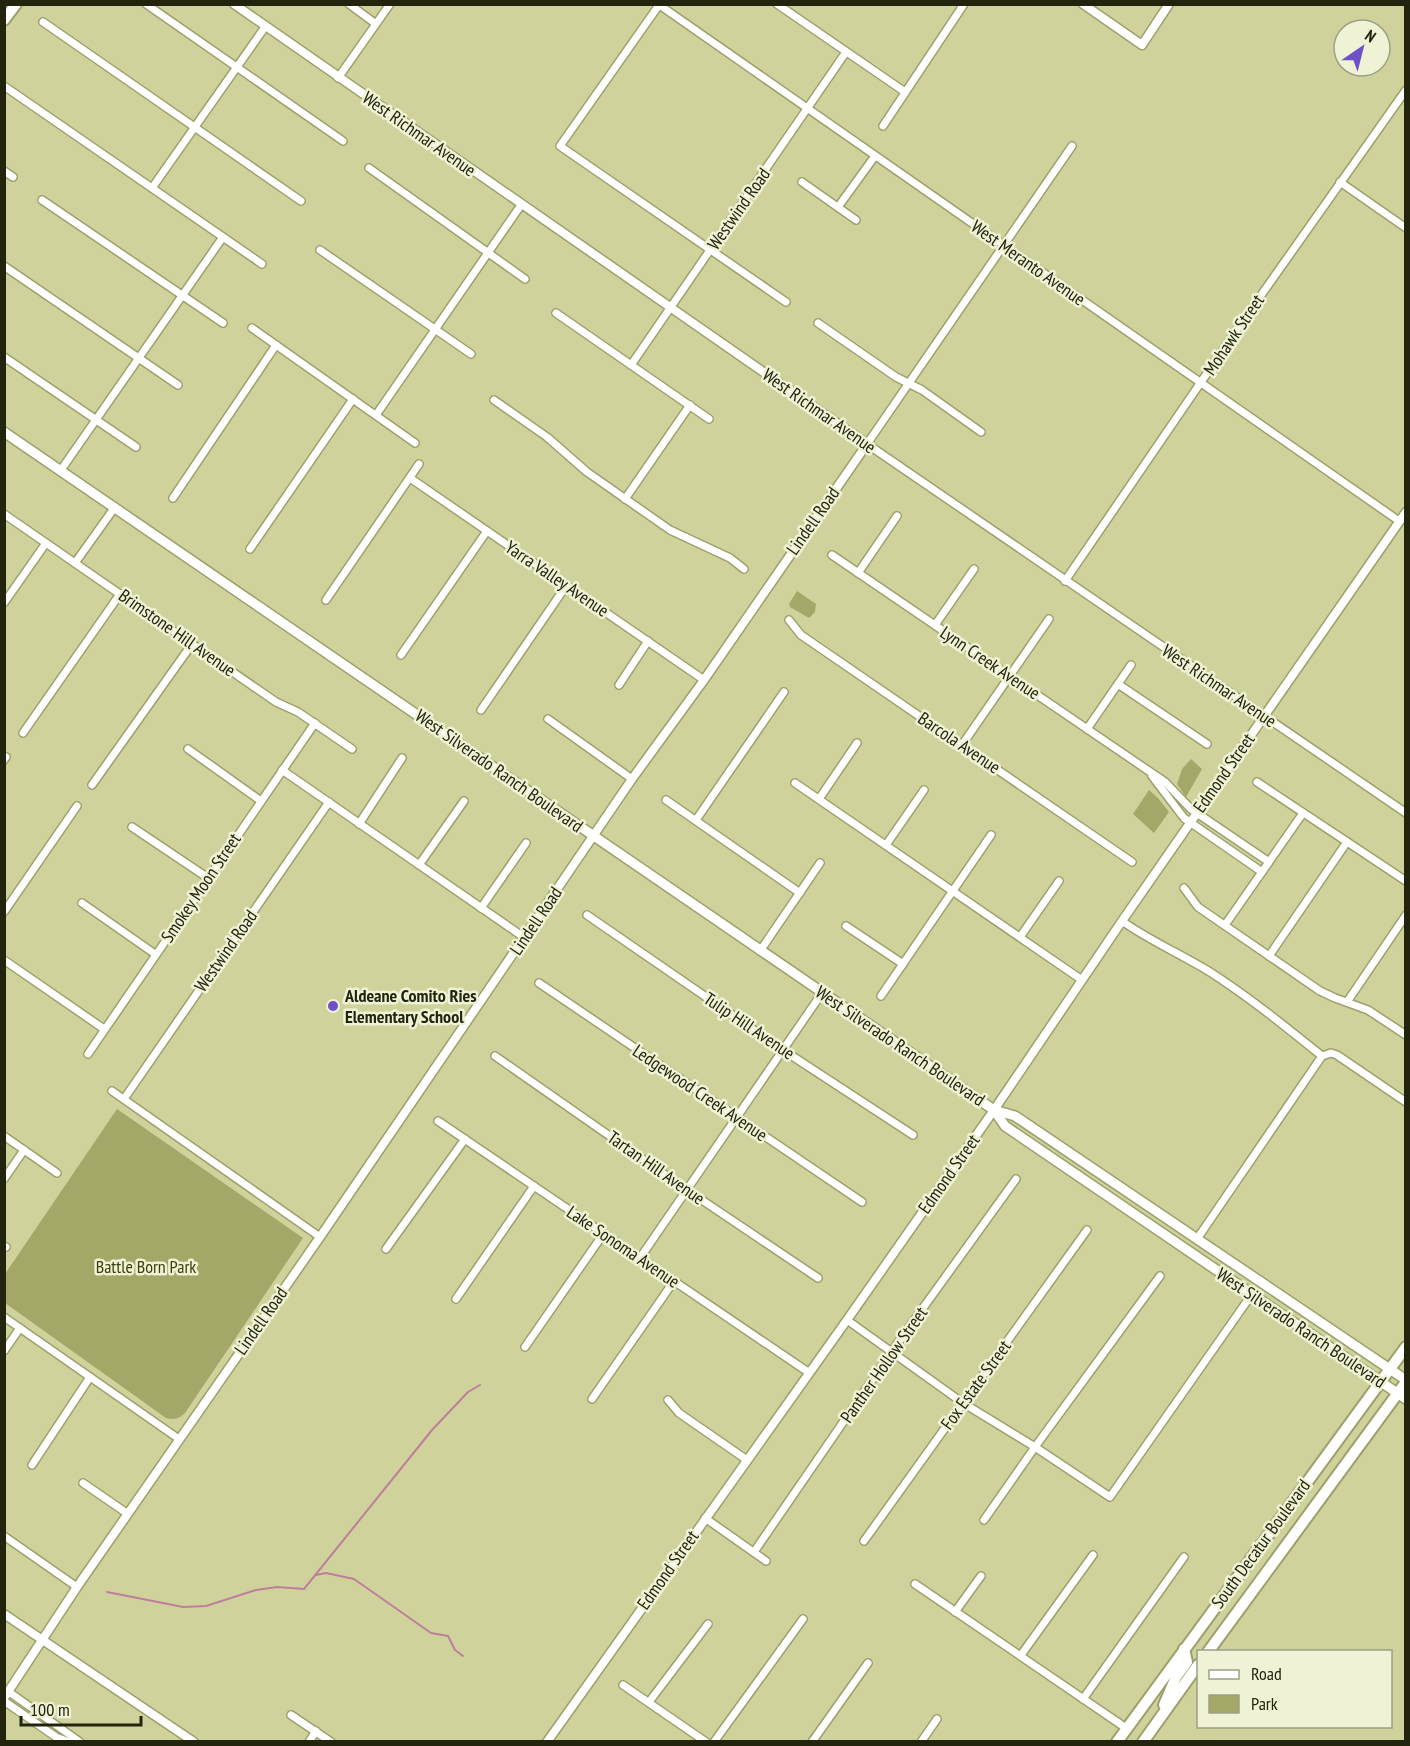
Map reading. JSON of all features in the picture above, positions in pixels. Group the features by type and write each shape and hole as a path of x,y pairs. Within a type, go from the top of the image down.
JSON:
{"main road":[{"path":"4,20 16,4"},
{"name":"West Silverado Ranch Boulevard","path":"4,432 994,1110 1015,1116 1406,1381"},
{"name":"West Silverado Ranch Boulevard","path":"994,1110 1005,1126 1401,1396"},
{"name":"South Decatur Boulevard","path":"1117,1742 1406,1347"},
{"name":"South Decatur Boulevard","path":"1210,1650 1401,1396 1406,1381"},
{"path":"1156,1724 1176,1677 1187,1662 1184,1649"},
{"path":"1143,1742 1197,1666"}],"street":[{"path":"146,4 343,141"},
{"name":"West Richmar Avenue","path":"234,4 1065,581 1406,813"},
{"path":"349,4 376,24"},
{"path":"338,78 390,4"},
{"path":"777,4 905,92"},
{"path":"1083,4 1142,45 1170,4"},
{"path":"658,5 560,146 786,302"},
{"name":"West Meranto Avenue","path":"658,5 1399,521"},
{"path":"883,126 963,5"},
{"path":"43,22 301,201"},
{"path":"152,188 265,27"},
{"name":"Westwind Road","path":"631,365 846,52"},
{"path":"4,86 262,264"},
{"name":"Mohawk Street","path":"1065,581 1240,325 1406,90"},
{"name":"Lindell Road","path":"6,1697 77,1587 320,1237 632,779 704,680 1072,146"},
{"path":"838,207 875,156"},
{"path":"369,168 525,279"},
{"path":"4,171 13,177"},
{"path":"802,182 856,220"},
{"path":"1340,182 1406,228"},
{"path":"42,200 223,323"},
{"path":"376,415 521,205"},
{"path":"61,470 223,237"},
{"path":"320,250 471,354"},
{"path":"4,266 178,386"},
{"path":"556,313 709,419"},
{"path":"818,323 896,377 922,390 981,432"},
{"path":"252,328 415,443"},
{"path":"172,498 276,345"},
{"path":"4,357 136,447"},
{"path":"250,549 353,399"},
{"path":"494,400 547,437 587,472 670,530 730,558 744,569"},
{"path":"625,499 690,405"},
{"path":"326,600 419,464"},
{"name":"Yarra Valley Avenue","path":"410,478 704,680"},
{"path":"75,563 115,507"},
{"name":"Edmond Street","path":"547,1742 994,1110 1263,716 1406,512"},
{"name":"Brimstone Hill Avenue","path":"4,514 276,702 298,712 352,749"},
{"path":"858,573 897,516"},
{"path":"401,655 487,531"},
{"path":"4,603 46,543"},
{"name":"Lynn Creek Avenue","path":"832,555 1170,786 1186,804 1269,862"},
{"path":"934,625 974,569"},
{"path":"481,710 566,586"},
{"path":"23,733 120,594"},
{"name":"Barcola Avenue","path":"789,620 801,635 1132,862"},
{"path":"962,745 1049,620"},
{"path":"620,685 648,641"},
{"path":"92,785 192,644"},
{"path":"1087,729 1131,665"},
{"path":"1118,684 1207,744"},
{"path":"696,820 784,692"},
{"path":"548,719 632,779"},
{"name":"Smokey Moon Street","path":"87,1054 315,723"},
{"path":"819,799 857,743"},
{"path":"188,750 261,801"},
{"path":"359,824 402,758"},
{"path":"282,770 525,938"},
{"name":"Lynn Creek Avenue","path":"1148,771 1174,807 1190,822 1262,872"},
{"path":"1257,782 1406,881"},
{"path":"795,783 1082,980"},
{"path":"886,845 924,790"},
{"path":"666,800 800,893"},
{"path":"419,865 464,801"},
{"name":"Westwind Road","path":"124,1100 329,802"},
{"path":"4,912 77,806"},
{"path":"1225,925 1303,813"},
{"path":"132,827 208,878"},
{"path":"881,996 991,836"},
{"path":"1269,956 1347,842"},
{"path":"481,908 526,843"},
{"path":"760,951 820,863"},
{"path":"1020,937 1059,881"},
{"path":"1184,888 1198,907 1327,995 1368,1010 1406,1035"},
{"path":"81,903 155,954"},
{"name":"Tulip Hill Avenue","path":"588,915 783,1050 913,1135"},
{"path":"1347,1002 1406,915"},
{"path":"1122,921 1141,935 1209,971 1325,1055 1337,1055 1406,1102"},
{"path":"846,926 903,964"},
{"path":"4,960 104,1029"},
{"name":"Ledgewood Creek Avenue","path":"539,983 862,1202"},
{"path":"640,1258 822,993"},
{"path":"1197,1239 1325,1055"},
{"name":"Tartan Hill Avenue","path":"495,1056 818,1278"},
{"path":"112,1091 320,1237"},
{"name":"Lake Sonoma Avenue","path":"438,1121 808,1372"},
{"path":"4,1136 57,1173"},
{"path":"386,1249 465,1139"},
{"path":"4,1179 24,1150"},
{"name":"Panther Hollow Street","path":"754,1552 892,1351 1016,1179"},
{"path":"456,1299 534,1186"},
{"name":"Fox Estate Street","path":"864,1541 1088,1230"},
{"path":"525,1347 604,1233"},
{"path":"984,1520 1035,1446 1160,1276"},
{"path":"592,1399 674,1281"},
{"path":"847,1320 963,1403 1035,1446 1110,1497 1252,1294"},
{"path":"4,1317 179,1439"},
{"path":"4,1351 20,1328"},
{"path":"32,1465 90,1377"},
{"path":"668,1400 679,1413 747,1460"},
{"path":"83,1483 128,1514"},
{"path":"705,1518 766,1561"},
{"path":"4,1536 77,1587"},
{"path":"1021,1655 1093,1555"},
{"path":"1083,1699 1184,1557"},
{"path":"955,1612 981,1576"},
{"path":"915,1584 1126,1728"},
{"path":"4,1614 194,1742"},
{"path":"714,1742 803,1619"},
{"path":"650,1702 708,1624"},
{"path":"812,1742 868,1663"},
{"path":"623,1685 706,1742"},
{"path":"6,1697 56,1737 69,1742"},
{"path":"6,1697 80,1742"},
{"path":"291,1715 331,1742"},
{"path":"921,1742 937,1719"},
{"path":"309,1742 316,1731"}],"green space":[{"path":"797,591 816,604 815,612 809,618 790,607 789,604"},
{"path":"1191,759 1202,769 1186,797 1177,784 1182,769"},
{"path":"1149,790 1169,812 1154,833 1133,814"},
{"name":"Battle Born Park","path":"117,1109 303,1238 185,1413 172,1419 166,1418 5,1303 5,1274"}],"waterway":[{"path":"107,1592 183,1607 206,1606 256,1590 277,1587 304,1589 432,1430 468,1392 480,1385"},
{"path":"316,1575 326,1573 354,1579 431,1633 448,1636 455,1650 463,1656"}],"place":[{"name":"Aldeane Comito Ries Elementary School","path":"333,1006"}]}
